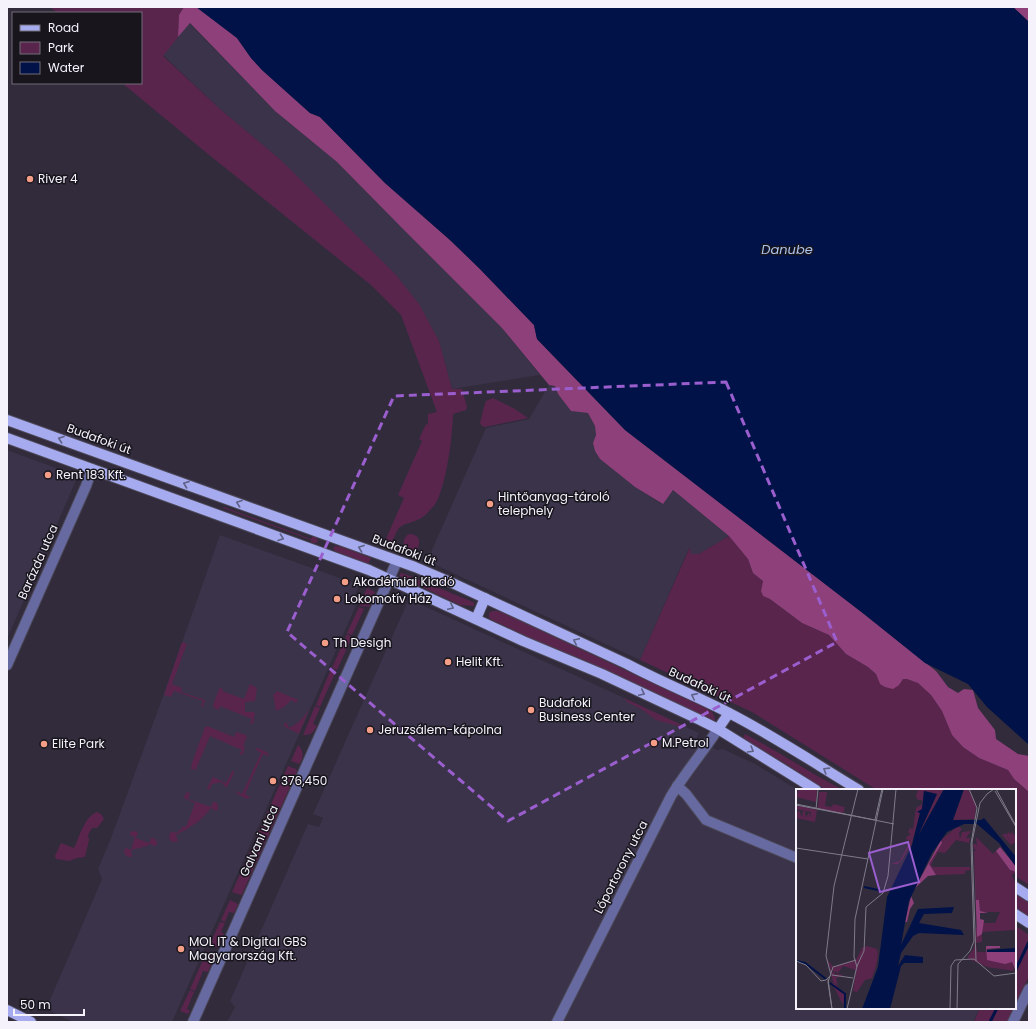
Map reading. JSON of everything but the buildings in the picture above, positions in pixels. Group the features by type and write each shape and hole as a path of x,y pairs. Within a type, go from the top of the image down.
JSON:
{"main road":[{"name":"Budafoki út","path":"7,420 327,535 448,581 729,713 784,743 857,789"},
{"path":"7,438 321,552 390,579 547,652 607,676 694,717 718,729 814,789"},
{"path":"92,469 98,452"},
{"path":"321,552 327,535"},
{"path":"476,619 485,598"},
{"path":"718,729 729,713"},
{"path":"1016,888 1029,896"},
{"path":"1016,915 1029,923"},
{"path":"7,1010 31,1022"}],"street":[{"name":"Barázda utca","path":"7,665 86,486 92,469"},
{"name":"Galvani utca","path":"194,1022 398,561"},
{"name":"Lőportorony utca","path":"557,1022 671,796 718,729"},
{"path":"677,786 686,794 706,820 796,858"},
{"path":"1013,1022 1029,989"}],"highlighted area":[{"path":"726,382 837,642 508,821 287,632 394,396"}],"shaded area":[{"path":"184,7 198,8 237,38 251,58 262,70 310,113 320,117 385,183 450,240 534,325 537,339 625,430 936,671 948,687 958,693 964,689 973,690 978,708 995,730 996,739 1018,754 1029,756 1029,792 1014,779 1008,770 979,758 963,747 952,735 942,711 931,695 918,683 903,679 899,685 893,689 885,687 880,684 876,674 868,667 846,654 829,635 802,623 770,599 763,596 761,591 763,581 753,573 748,559 729,536 673,490 663,504 635,487 600,459 595,451 593,443 596,435 595,426 588,413 571,411 558,394 555,386 549,385 502,328 337,162 275,111 190,23 178,37 179,15"},
{"path":"1013,7 1029,7 1029,22"},
{"path":"189,23 275,111 337,162 502,328 540,375 452,389 439,341 396,275 276,156 220,109 163,55"},
{"path":"549,385 555,386 558,394 571,411 588,413 595,426 596,435 593,443 595,451 600,459 635,487 662,504 673,490 729,536 699,554 691,554 689,548 640,660 427,561 486,428 529,419"},
{"path":"7,450 78,476 7,639"},
{"path":"220,535 359,585 355,595 359,597 358,601 172,1022 73,1022 46,1009 102,879 98,869 111,838 162,699"},
{"path":"409,599 699,733 697,738 717,750 723,749 755,764 796,789 796,1009 980,1009 973,1022 227,1022 235,1007 230,1001 308,824 319,827 323,818 313,814"}],"green space":[{"path":"50,7 184,7 179,15 178,37 163,56 220,109 288,167 396,275 419,304 439,341 452,389 462,389 467,407 466,410 453,414 447,467 443,484 435,504 423,517 400,527 393,540 386,546 382,548 404,498 398,495 422,441 419,439 426,424 428,425 428,414 437,412 401,315 371,285 123,84 142,84 142,12 56,12"},
{"path":"493,398 515,409 528,418 485,427 482,426 480,423 486,401"},
{"path":"224,507 311,539 313,536 316,537 318,541 316,543 311,542 311,540 223,508"},
{"path":"409,534 417,536 419,539 418,548 415,554 404,550 405,539"},
{"path":"729,536 748,559 753,573 763,581 761,591 763,596 770,599 802,623 829,635 846,654 868,667 876,674 880,684 899,685 903,679 918,683 931,695 942,711 952,735 963,747 979,758 1008,770 1014,779 1029,792 1029,885 1016,877 1016,789 875,789 752,712 640,660 690,547 691,554 699,554"},
{"path":"335,546 342,547 371,558 368,564 335,551 333,548"},
{"path":"401,573 473,602 474,606 460,605 401,577 399,575"},
{"path":"367,588 375,592 369,607 364,607 359,605"},
{"path":"359,607 364,609 352,635 347,633"},
{"path":"492,611 501,612 708,709 713,714 715,720 713,721 584,660 534,640 492,620 489,618 489,613"},
{"path":"347,634 352,637 337,670 332,668"},
{"path":"182,642 187,644 172,684 182,688 181,692 205,700 203,707 201,707 203,701 174,691 171,697 164,695"},
{"path":"331,669 336,671 320,707 316,705"},
{"path":"250,684 257,688 255,701 245,702 245,712 255,713 253,724 250,724 252,719 220,706 219,710 214,708 213,705 220,688 223,689 222,691 244,699"},
{"path":"277,691 298,700 296,703 291,700 284,707 276,711 273,694"},
{"path":"624,698 682,725 678,726 656,720 641,709 627,702"},
{"path":"311,705 299,734 285,727 284,724 286,722 289,728 296,724 305,715"},
{"path":"315,706 320,708 313,724 317,726 312,733 303,735"},
{"path":"207,726 234,737 236,732 246,735 247,737 243,746 245,747 243,754 239,755 242,750 210,736 196,769 197,770 191,769 205,727"},
{"path":"745,734 841,789 824,789 743,738"},
{"path":"298,745 303,754 299,764 291,761"},
{"path":"258,748 268,753 269,756 263,754 245,794 250,797 247,799 237,794 236,791 242,794 261,753 255,749"},
{"path":"288,766 296,769 297,771 242,894 232,892"},
{"path":"233,770 234,773 227,787 225,787 222,782 212,784 210,789 207,789 213,777 226,783"},
{"path":"188,792 190,793 188,799 211,807 213,802 216,802 218,809 216,811 211,808 190,827 176,835 178,841 172,842 169,838 170,833 177,833 183,826 186,827 195,803 184,798 185,794"},
{"path":"97,812 101,814 104,819 97,828 92,828 88,835 89,840 85,857 69,861 56,859 55,856 61,843 74,848 86,822 93,814"},
{"path":"134,831 138,832 136,838 149,843 151,838 154,838 157,842 157,845 154,846 150,844 131,850 135,837 130,834"},
{"path":"126,848 131,850 132,855 131,857 128,857 124,850"},
{"path":"1016,894 1029,903 1029,917 1016,909"},
{"path":"230,900 238,904 234,913 229,912 225,922 221,920"},
{"path":"220,922 225,923 221,932 224,934 218,948 210,944"},
{"path":"1016,926 1029,935 1029,976 1016,1005"},
{"path":"207,951 215,955 208,972 203,971 195,991 190,989"},
{"path":"190,990 194,992 187,1009 190,1011 188,1014 180,1011"},
{"path":"980,1009 1014,1009 1008,1022 974,1022"}],"water":[{"name":"Danube","path":"196,7 1013,7 1029,22 1029,745 987,707 968,684 925,663 864,614 625,430 537,339 534,325 479,268 450,240 385,183 320,117 310,113 262,70 251,58 237,38"}],"waterway":[{"path":"1016,969 1029,942"},
{"path":"990,1022 996,1009"}],"place":[{"name":"River 4","path":"30,179"},
{"name":"Rent 183 Kft.","path":"48,475"},
{"name":"Hintőanyag-tároló telephely","path":"490,504"},
{"name":"Akadémiai Kiadó","path":"345,582"},
{"name":"Lokomotív Ház","path":"337,599"},
{"name":"Th Desigh","path":"325,643"},
{"name":"Helit Kft.","path":"448,662"},
{"name":"Budafoki Business Center","path":"531,710"},
{"name":"Jeruzsálem-kápolna","path":"370,730"},
{"name":"M.Petrol","path":"654,743"},
{"name":"Elite Park","path":"44,744"},
{"name":"376,450","path":"273,781"},
{"name":"MOL IT & Digital GBS Magyarország Kft.","path":"181,949"}]}
